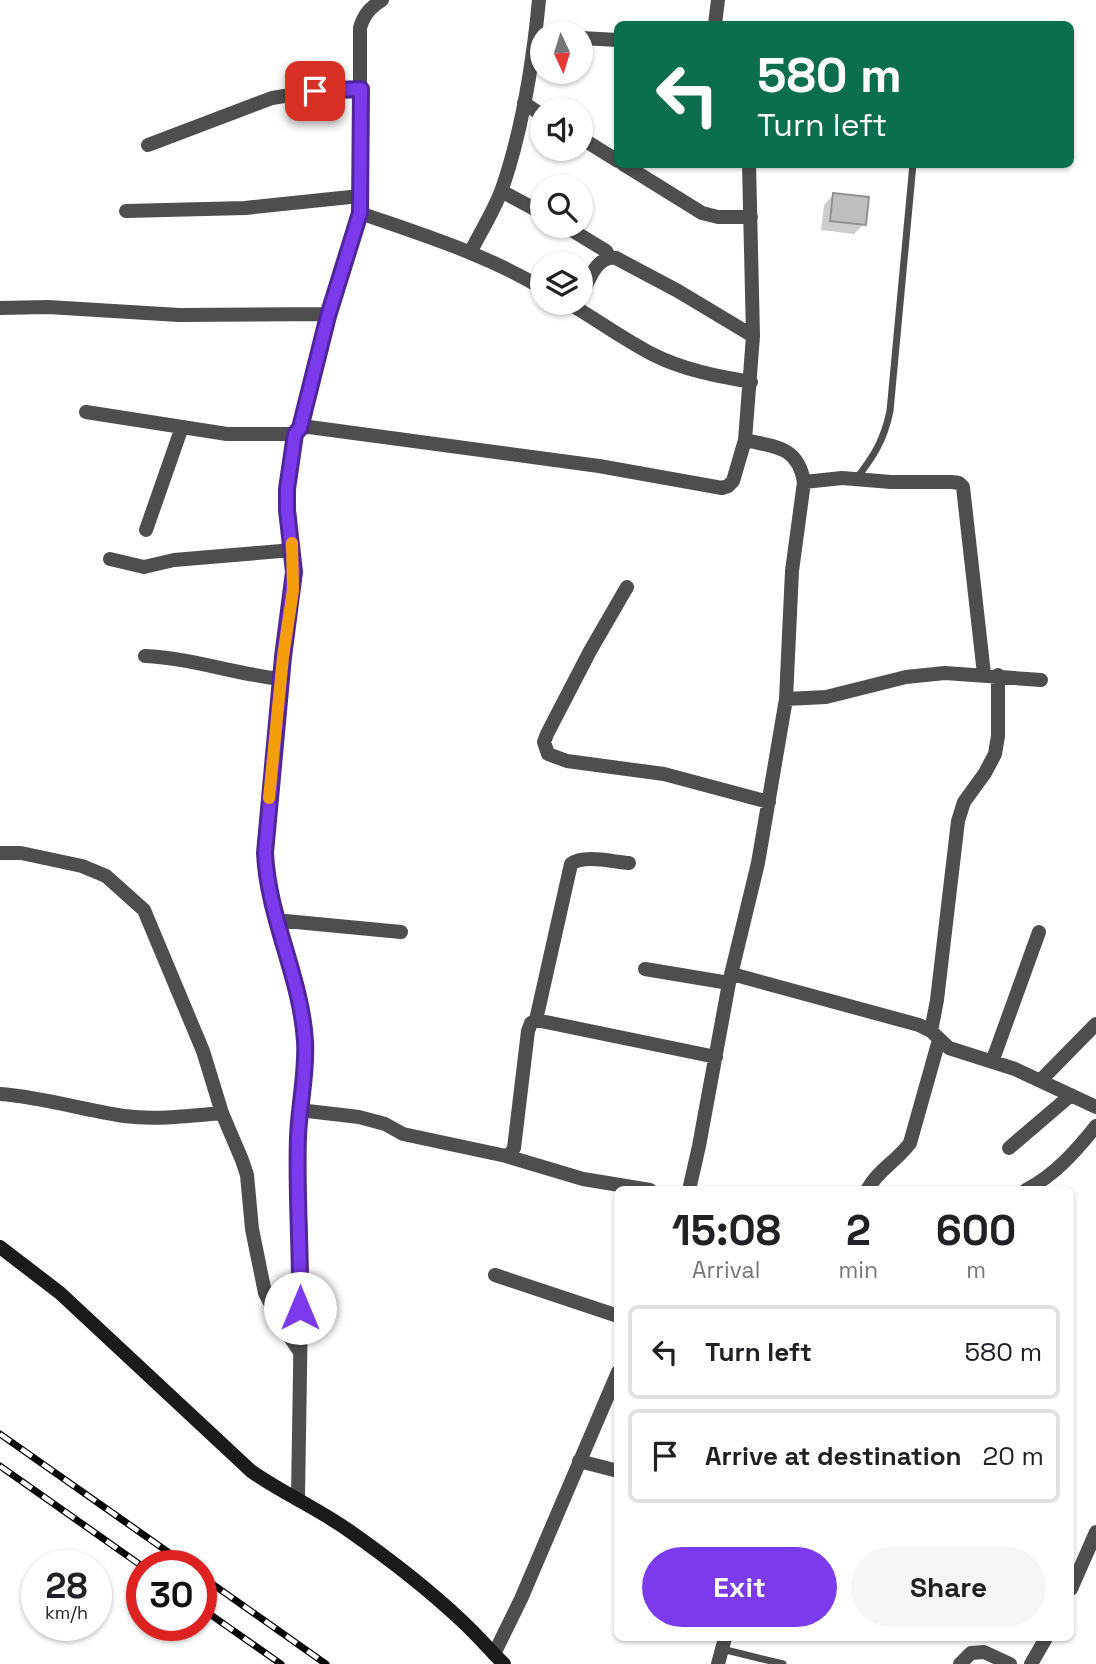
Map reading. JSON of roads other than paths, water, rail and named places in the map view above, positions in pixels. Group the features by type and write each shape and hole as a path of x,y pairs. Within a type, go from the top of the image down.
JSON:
{"main road":[{"path":"0,1247 60,1293 251,1471 275,1488 347,1529 410,1576 463,1622 499,1659"}],"street":[{"path":"298,1499 299,1110 305,1075 305,1042 301,1008 275,920 267,882 265,853 281,679 293,590 293,550 287,489 298,431 329,314 360,213 360,28 363,16 382,0"},
{"path":"539,0 539,21"},
{"path":"715,21 718,0"},
{"path":"593,39 614,40"},
{"path":"471,251 501,191 530,76"},
{"path":"148,145 272,99 315,91 361,89"},
{"path":"524,103 530,107"},
{"path":"593,145 614,159"},
{"path":"630,168 702,212 718,217 751,217"},
{"path":"86,411 227,434 298,431 309,427 586,464 722,488 728,486 733,481 745,440 751,382 753,336 749,168"},
{"path":"501,191 530,207"},
{"path":"126,211 245,208 360,196"},
{"path":"360,213 471,251 530,281"},
{"path":"585,238 606,251 608,257"},
{"path":"593,272 600,261 608,257 616,258 753,336"},
{"path":"0,309 48,307 180,315 329,314"},
{"path":"593,314 652,354 704,373 751,382"},
{"path":"146,530 182,427"},
{"path":"690,1186 731,979 758,863 786,699 792,571 804,482 802,470 791,454 782,449 745,440"},
{"path":"804,482 842,478 951,482 962,487 998,736 995,754 964,802 958,821 935,1036 910,1143 902,1155 873,1178 869,1186"},
{"path":"110,559 144,567 174,560 293,550"},
{"path":"627,587 547,734 544,742 548,754 567,761 664,774 769,802"},
{"path":"145,656 168,657 234,673 281,679"},
{"path":"786,699 826,697 855,692 906,677 945,673 1041,680"},
{"path":"0,853 21,853 82,866 106,876 144,910 203,1051 222,1113 243,1160 252,1229 265,1293 300,1352"},
{"path":"536,1020 571,864 584,859 629,863"},
{"path":"275,920 401,932"},
{"path":"992,1062 1039,932"},
{"path":"645,969 731,979 902,1019 935,1036 949,1048 1041,1080 1096,1107"},
{"path":"506,1156 514,1148 528,1031 531,1023 536,1020 716,1057"},
{"path":"1041,1080 1096,1024"},
{"path":"0,1094 44,1098 95,1111 136,1117 165,1118 222,1113"},
{"path":"1009,1148 1071,1095"},
{"path":"299,1110 373,1120 402,1134 506,1156 583,1179 626,1186"},
{"path":"1034,1186 1044,1181 1067,1159 1096,1126"},
{"path":"495,1275 614,1315"},
{"path":"499,1659 579,1461 613,1396"},
{"path":"579,1461 614,1470"},
{"path":"1074,1582 1096,1532"},
{"path":"1031,1664 1044,1641"},
{"path":"718,1664 724,1644"},
{"path":"960,1664 971,1653 984,1653 1010,1664"}],"lane":[{"path":"855,480 874,456 885,433 890,411 913,168"},
{"path":"724,1644 783,1664"}],"railway":[{"path":"0,1434 165,1550"},
{"path":"0,1466 126,1555"},
{"path":"217,1587 326,1664"},
{"path":"217,1619 281,1664"}]}
